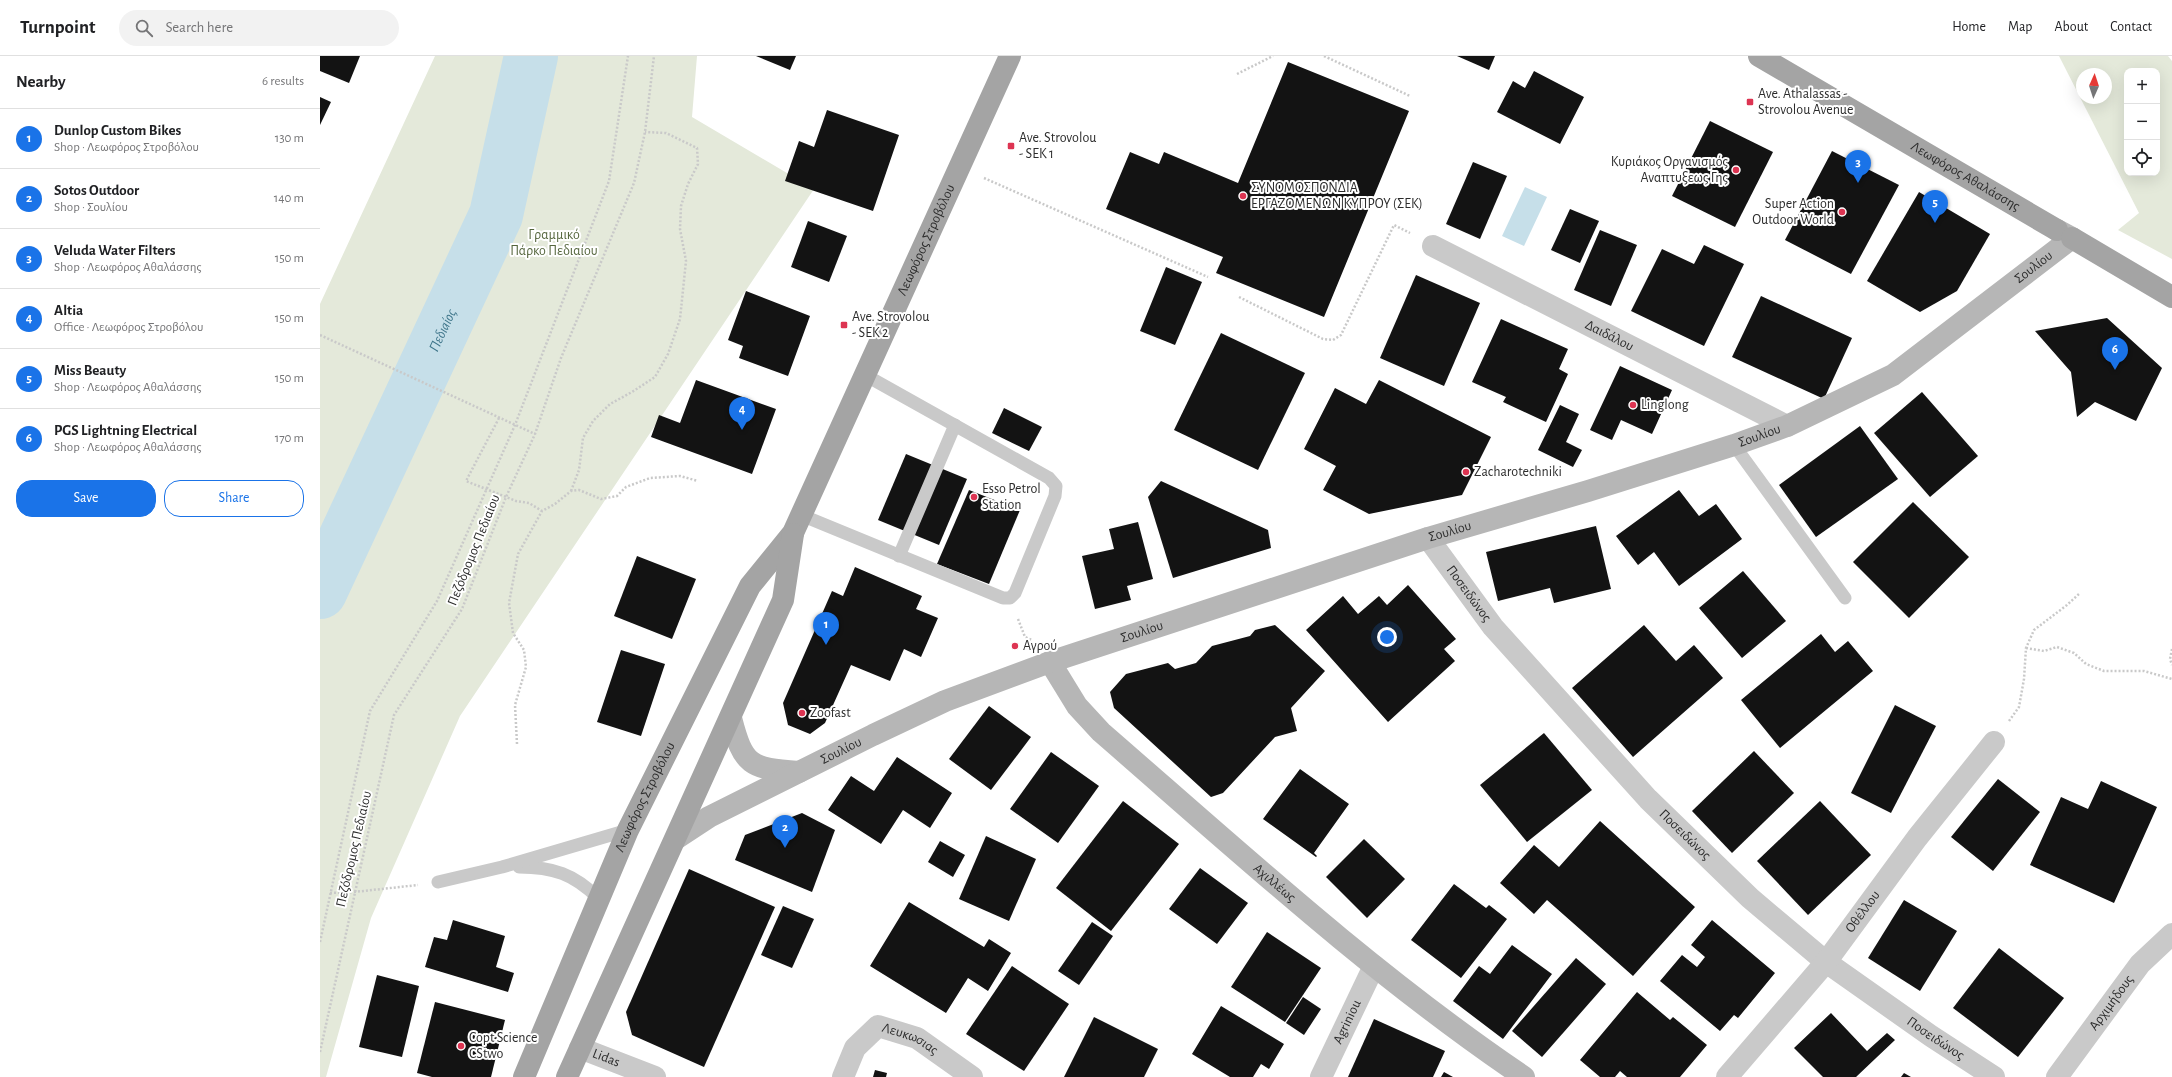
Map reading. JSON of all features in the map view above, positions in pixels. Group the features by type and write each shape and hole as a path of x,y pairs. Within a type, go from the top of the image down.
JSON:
{"main road":[{"name":"Λεωφόρος Στροβόλου","path":"524,1077 598,898 628,830 750,586 797,524 1010,56"},
{"name":"Λεωφόρος Αθαλάσσης","path":"1759,56 2172,297"},
{"name":"Λεωφόρος Στροβόλου","path":"567,1077 731,718 783,600 797,524"}],"street":[{"name":"Σουλίου","path":"676,838 709,818 799,772 945,702 1050,662 1428,538 1734,445 1786,426 1893,375 2064,234"},
{"name":"Δαιδάλου","path":"1433,246 1786,426"},
{"name":"Ποσειδώνος","path":"1428,538 1494,627 1648,799 1750,898 1826,962 1931,1036 1994,1077"},
{"name":"Αχιλλέως","path":"1050,662 1077,706 1101,732 1374,966 1478,1046 1524,1077"},
{"name":"Σουλίου","path":"731,718 741,751 748,760 769,770 799,772"},
{"name":"Οθέλλου","path":"1727,1077 1826,962 1917,838 1994,742"},
{"name":"Αρχιμήδους","path":"2057,1077 2140,964 2172,934"},
{"name":"Agriniou","path":"1321,1077 1374,966"},
{"name":"Λευκωσιας","path":"843,1077 855,1048 878,1026 917,1038 972,1077"},
{"name":"Lidas","path":"580,1048 655,1077"}],"lane":[{"path":"797,524 899,556 1003,598 1010,598 1015,593 1056,496 1056,486 1050,478 865,375"},
{"path":"899,556 955,425"},
{"path":"1734,445 1845,598"},
{"path":"438,882 502,867 628,830"},
{"path":"502,867 541,867 572,876 587,887 598,898"}],"path":[{"path":"320,942 370,711 437,601 515,425 609,181 628,56"},
{"name":"Πεζόδρομος Πεδιαίου","path":"320,1052 394,715 462,609 506,497 535,434 561,358 634,183 645,132 654,56"},
{"path":"1238,74 1273,56"},
{"path":"1324,56 1410,96"},
{"path":"518,744 515,705 526,667 524,650 513,633 508,603 518,554 542,511 555,504 571,491 579,470 583,438 593,421 610,404 655,377 671,347 680,319 686,261 680,229 681,206 688,184 698,164 697,148 688,142 666,133 645,132"},
{"path":"960,167 1208,277"},
{"path":"1239,297 1323,339 1334,340 1341,335 1394,225"},
{"path":"320,335 535,434"},
{"path":"499,418 466,481 516,501 529,503 542,511"},
{"path":"571,491 580,490 601,499 617,496 626,487 650,478 680,476 698,481"},
{"path":"1994,742 2019,707 2024,679 2026,648 2034,630 2067,606 2080,593"},
{"path":"1025,637 1030,639"},
{"path":"2026,648 2044,651 2057,647 2074,653 2086,664 2104,671 2144,671 2172,679"},
{"path":"2172,649 2170,659 2172,665"},
{"path":"330,893 354,892 438,882"}],"green space":[{"name":"Γραμμικό Πάρκο Πεδιαίου","path":"435,56 697,56 692,117 814,189 460,716 371,918 326,1077 320,1077 320,304"},
{"path":"2059,56 2168,56 2172,61 2172,259 2118,230 2139,213 2083,104 2112,104 2112,68 2076,68 2076,89"}],"water":[{"path":"1525,187 1547,197 1524,246 1502,236"}],"building":[{"path":"320,56 360,56 349,83 320,71"},
{"path":"756,56 796,56 790,70"},
{"path":"1457,56 1495,56 1489,70"},
{"name":"ΣΥΝΟΜΟΣΠΟΝΔΙΑ ΕΡΓΑΖΟΜΕΝΩΝ ΚΥΠΡΟΥ (ΣΕΚ)","path":"1288,62 1409,111 1324,317 1216,273 1223,257 1106,209 1130,152 1159,164 1164,152 1238,183"},
{"path":"1534,71 1584,97 1560,144 1497,112 1513,81 1525,88"},
{"path":"320,97 331,102 320,125"},
{"path":"827,110 899,135 873,211 785,181 799,141 814,147"},
{"path":"1710,121 1773,152 1735,227 1672,196"},
{"name":"Super Action Outdoor World","path":"1832,151 1899,185 1851,274 1785,240"},
{"path":"1473,162 1507,176 1480,239 1446,224"},
{"path":"1919,192 1990,234 1957,291 1920,312 1867,281"},
{"path":"1570,209 1599,221 1580,263 1551,250"},
{"path":"808,221 847,236 829,282 791,267"},
{"path":"1600,230 1637,245 1611,306 1574,290"},
{"path":"1704,245 1744,264 1704,346 1631,311 1662,249 1694,264"},
{"path":"1166,267 1202,282 1175,345 1140,331"},
{"path":"1416,275 1480,303 1444,386 1380,358"},
{"path":"746,291 810,316 788,376 739,358 743,346 728,340"},
{"path":"1761,296 1852,338 1824,399 1732,357"},
{"path":"2107,318 2162,368 2136,421 2095,402 2077,417 2071,372 2035,331"},
{"path":"1501,319 1568,349 1559,369 1568,374 1546,422 1503,402 1506,397 1472,382"},
{"path":"1221,333 1305,373 1258,470 1174,430"},
{"name":"Linglong","path":"1620,366 1672,390 1652,434 1621,420 1612,440 1590,430"},
{"path":"696,380 776,409 752,474 651,437 659,415 680,423"},
{"path":"1379,380 1491,437 1462,495 1369,514 1323,490 1336,466 1304,449 1335,388 1366,404"},
{"path":"1922,392 1978,456 1930,497 1874,433"},
{"path":"1560,405 1579,414 1566,442 1582,450 1573,467 1538,450"},
{"path":"1004,408 1042,427 1029,451 992,433"},
{"path":"1860,426 1898,479 1816,537 1779,485"},
{"path":"906,454 967,479 939,545 878,520"},
{"path":"1161,481 1268,530 1271,548 1173,578 1148,497"},
{"path":"969,490 1020,510 989,584 937,564"},
{"path":"1679,490 1699,516 1716,504 1742,539 1679,586 1654,552 1638,565 1616,536"},
{"path":"1913,502 1969,557 1909,618 1853,562"},
{"path":"1138,522 1153,579 1127,586 1131,600 1095,609 1082,556 1114,549 1109,529"},
{"path":"1596,526 1611,589 1554,603 1550,588 1498,601 1486,552"},
{"path":"637,556 696,579 672,639 614,616"},
{"path":"855,567 922,596 916,609 938,618 921,657 904,649 890,681 851,665 825,723 810,734 788,725 783,703 832,591 843,596"},
{"path":"1743,571 1786,621 1742,658 1699,608"},
{"path":"1408,585 1456,639 1444,649 1455,661 1388,722 1306,630 1343,596 1358,614 1379,596 1387,605"},
{"path":"1275,625 1325,671 1291,708 1297,731 1275,737 1223,793 1211,797 1114,708 1110,692 1126,674 1168,663 1175,669 1196,663 1212,646 1250,636 1255,630"},
{"path":"1644,625 1676,661 1694,645 1723,678 1633,757 1572,688"},
{"path":"1821,634 1835,652 1848,641 1873,671 1780,748 1741,700"},
{"path":"621,650 665,664 641,736 597,722"},
{"path":"1895,705 1936,726 1891,813 1851,793"},
{"path":"989,706 1031,737 991,790 949,759"},
{"path":"1544,733 1592,790 1527,842 1480,785"},
{"path":"1754,751 1794,793 1732,853 1692,811"},
{"path":"1051,752 1099,786 1058,843 1010,809"},
{"path":"897,757 952,793 930,828 903,810 881,844 828,810 851,776 874,791"},
{"path":"1300,769 1349,804 1314,853 1317,856 1316,857 1263,819"},
{"path":"1998,779 2040,812 1993,871 1951,837"},
{"path":"2101,781 2157,807 2114,903 2030,865 2061,797 2088,809"},
{"path":"1123,801 1179,844 1111,931 1056,888"},
{"path":"1820,801 1871,855 1808,915 1757,861"},
{"path":"802,813 835,830 812,892 735,860 745,835"},
{"path":"1600,821 1695,907 1633,976 1547,900 1534,914 1500,883 1534,845 1559,867"},
{"path":"986,836 1036,859 1009,921 959,899"},
{"path":"1364,839 1405,879 1367,918 1326,877"},
{"path":"940,841 965,855 953,877 928,862"},
{"path":"1200,868 1248,903 1217,944 1169,909"},
{"path":"689,869 775,907 704,1067 632,1035 626,1012"},
{"path":"1454,884 1486,908 1489,905 1507,919 1461,978 1411,940"},
{"path":"1904,900 1957,931 1920,991 1868,958"},
{"path":"909,902 984,947 989,939 1011,953 988,991 968,978 946,1013 870,966"},
{"path":"783,906 814,919 792,968 761,955"},
{"path":"453,920 505,936 496,967 514,973 508,992 425,967 434,937 447,940"},
{"path":"1712,920 1775,973 1738,1018 1734,1015 1720,1031 1660,981 1682,955 1697,967 1705,957 1691,945"},
{"path":"1092,922 1113,936 1079,985 1058,971"},
{"path":"1267,932 1321,968 1285,1022 1231,987"},
{"path":"1512,945 1552,974 1503,1039 1453,1001 1479,966 1490,974"},
{"path":"1999,948 2064,998 2018,1057 1953,1008"},
{"path":"1576,958 1606,984 1542,1057 1512,1031"},
{"path":"1012,966 1069,1004 1024,1071 966,1034"},
{"path":"377,975 419,986 402,1057 359,1047"},
{"path":"1637,992 1670,1020 1673,1017 1707,1045 1680,1077 1627,1077 1620,1071 1615,1077 1600,1077 1580,1060"},
{"path":"1303,997 1321,1009 1304,1035 1286,1023"},
{"name":"Copt Science CStwo","path":"435,1002 505,1020 491,1077 432,1077 417,1073"},
{"path":"1221,1006 1284,1044 1269,1069 1261,1064 1253,1077 1230,1077 1192,1054"},
{"path":"1831,1013 1867,1051 1887,1033 1895,1040 1856,1077 1823,1077 1794,1048"},
{"path":"1094,1017 1158,1049 1144,1077 1064,1077"},
{"path":"1374,1019 1445,1051 1433,1077 1348,1077"},
{"path":"875,1070 887,1073 886,1077 873,1077"},
{"path":"1444,1072 1453,1077 1441,1077"},
{"path":"1904,1073 1911,1077 1901,1077"}],"waterway":[{"name":"Πεδιαίος","path":"320,592 496,215 531,56"}],"place":[{"name":"Ave. Athalassas - Strovolou Avenue","path":"1750,102"},
{"name":"Ave. Strovolou - SEK 1","path":"1011,146"},
{"name":"Κυριάκος Οργανισμός Αναπτυξεως Γης","path":"1736,170"},
{"name":"Veluda Water Filters","path":"1858,183"},
{"name":"ΣΥΝΟΜΟΣΠΟΝΔΙΑ ΕΡΓΑΖΟΜΕΝΩΝ ΚΥΠΡΟΥ (ΣΕΚ)","path":"1243,196"},
{"name":"Super Action Outdoor World","path":"1842,212"},
{"name":"Miss Beauty","path":"1935,223"},
{"name":"Ave. Strovolou - SEK 2","path":"844,325"},
{"name":"PGS Lightning Electrical","path":"2115,370"},
{"name":"Linglong","path":"1633,405"},
{"name":"Altia","path":"742,430"},
{"name":"Zacharotechniki","path":"1466,472"},
{"name":"Esso Petrol Station","path":"974,497"},
{"name":"Dunlop Custom Bikes","path":"826,645"},
{"name":"Αγρού","path":"1015,646"},
{"name":"Zoofast","path":"802,713"},
{"name":"Sotos Outdoor","path":"785,848"},
{"name":"Copt Science CStwo","path":"461,1046"}]}
